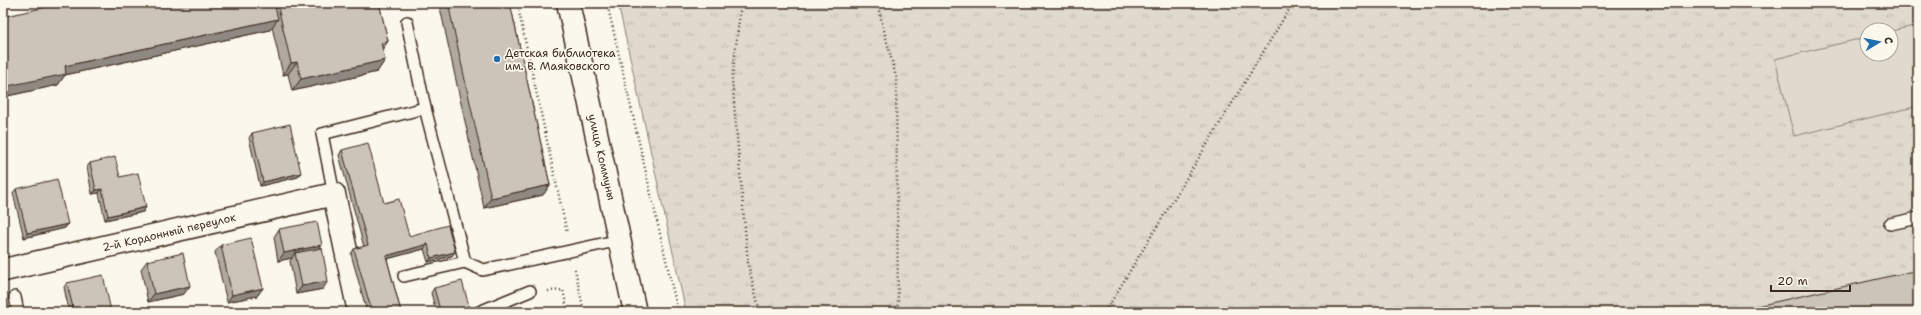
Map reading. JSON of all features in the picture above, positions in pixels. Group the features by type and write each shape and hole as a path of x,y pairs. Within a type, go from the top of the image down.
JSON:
{"street":[{"name":"улица Коммуны","path":"568,3 635,312"},
{"name":"2-й Кордонный переулок","path":"4,270 334,194"},
{"path":"334,194 359,312"}],"lane":[{"path":"407,22 425,108 464,262"},
{"path":"334,194 322,134 425,108"},
{"path":"1890,224 1918,218"},
{"path":"404,276 464,262 483,270 620,240"},
{"path":"479,312 530,291"},
{"path":"15,297 18,312"}],"path":[{"path":"517,3 584,312"},
{"path":"607,3 678,312"},
{"path":"741,3 732,80 748,264 760,312"},
{"path":"878,3 896,77 898,312"},
{"path":"1105,312 1293,3"}],"green space":[{"path":"618,3 1918,3 1918,312 686,312"},
{"path":"1918,25 1918,106 1794,136 1775,59 1859,39 1859,62 1899,62 1899,29"}],"building":[{"path":"65,3 274,3 278,19 65,66 66,74 3,87 3,23 7,22 6,16"},
{"path":"277,3 379,3 388,41 381,43 385,60 301,79 297,62 291,63"},
{"path":"448,3 510,3 550,185 491,198"},
{"path":"290,124 301,173 263,182 252,133"},
{"path":"368,143 384,203 399,199 409,236 448,225 455,252 431,258 428,244 386,256 401,312 372,312 354,249 368,245 342,150"},
{"path":"115,157 120,177 138,173 146,207 108,216 102,189 96,190 90,163"},
{"path":"57,179 68,224 27,233 16,189"},
{"path":"317,222 322,245 284,253 279,229"},
{"path":"251,238 263,288 232,295 221,245"},
{"path":"322,248 328,281 302,286 295,253"},
{"path":"183,253 190,286 154,294 147,261"},
{"path":"1918,270 1918,312 1730,312"},
{"path":"103,275 111,311 74,312 67,283"},
{"path":"462,281 469,306 449,312 431,312 440,310 434,288"}],"place":[{"name":"Детская библиотека им. В. Маяковского","path":"497,59"}]}
